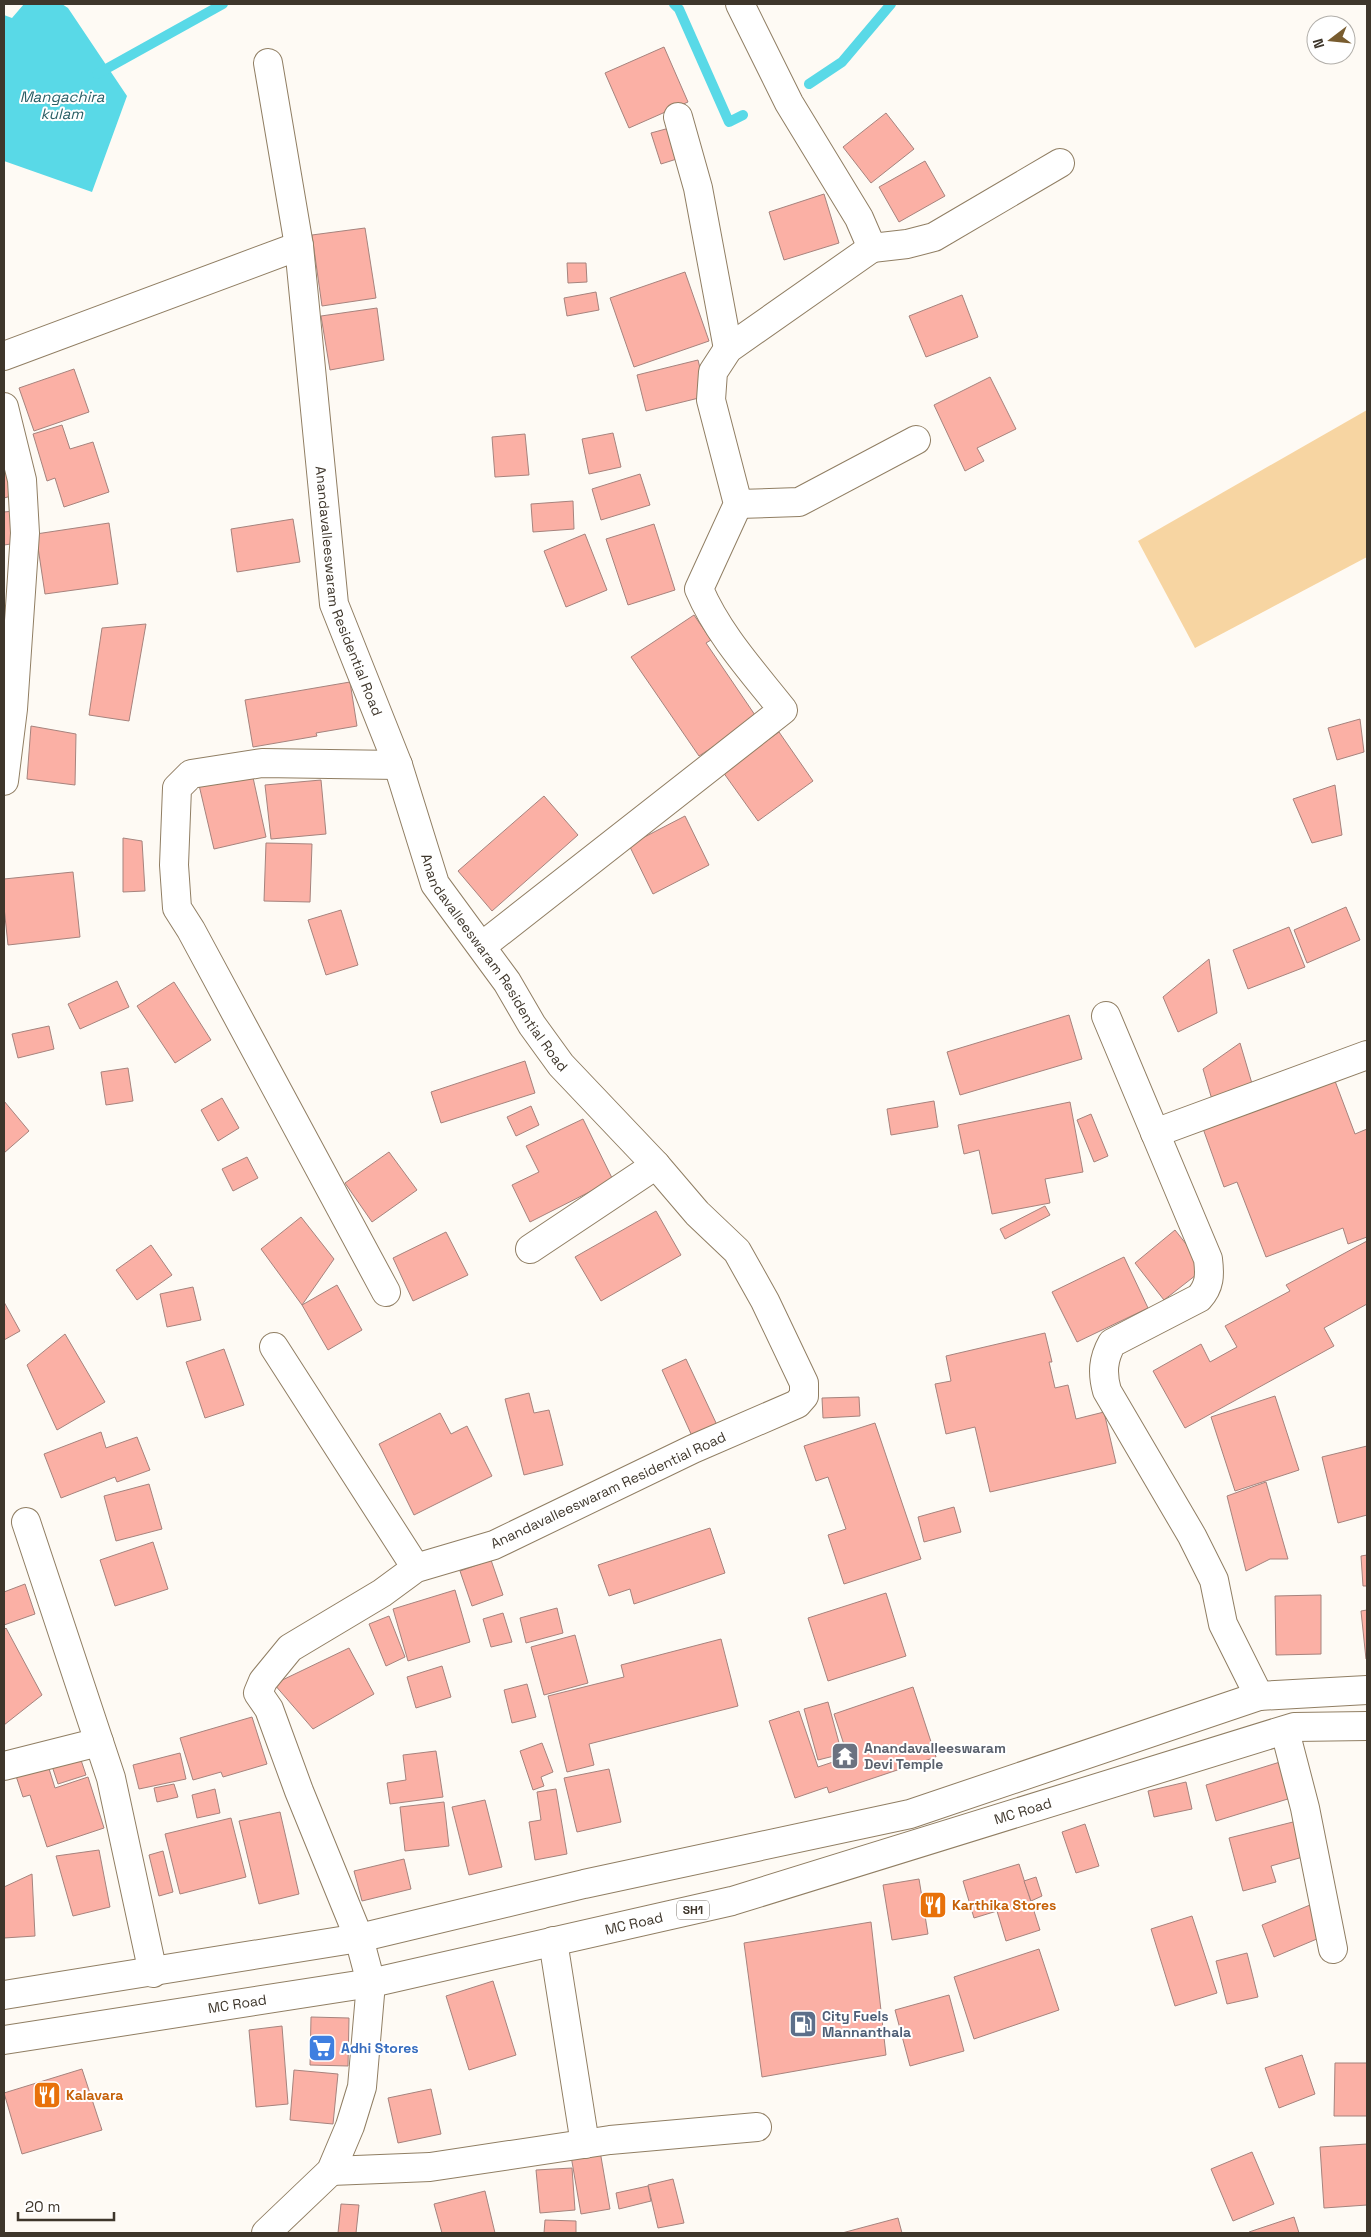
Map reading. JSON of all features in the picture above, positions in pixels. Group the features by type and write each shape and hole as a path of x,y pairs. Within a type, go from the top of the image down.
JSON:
{"street":[{"path":"740,4 789,103 859,218 872,248"},
{"name":"Anandavalleeswaram Residential Road","path":"268,64 299,246 334,604 398,765 435,884 482,946 507,982 532,1025 561,1065 656,1165 697,1213 737,1251 765,1301 804,1383 804,1396 801,1401 694,1449 494,1545 416,1568 382,1593 290,1648 263,1682 258,1693 269,1709 299,1791 359,1938"},
{"path":"678,117 698,188 728,349"},
{"path":"482,946 784,710 731,643 709,611 699,589 738,504 711,400 713,372 728,349 872,248 907,244 934,237 1060,164"},
{"path":"4,356 299,246"},
{"path":"4,407 22,480 25,533 13,709 4,781"},
{"path":"738,504 798,502 916,440"},
{"path":"386,1292 191,930 177,908 174,865 178,788 191,774 262,763 398,765"},
{"path":"1106,1016 1208,1259 1209,1280 1206,1290 1199,1298 1112,1343 1106,1353 1104,1378 1107,1391 1192,1536 1214,1580 1223,1624 1260,1696"},
{"path":"1155,1134 1367,1055"},
{"path":"530,1249 656,1165"},
{"path":"274,1347 416,1568"},
{"path":"26,1522 111,1778 153,1972"},
{"path":"4,1995 359,1938 584,1884 910,1814 1260,1696 1367,1690"},
{"name":"MC Road","path":"4,2040 371,1983 732,1900 1294,1727 1367,1726"},
{"path":"1285,1730 1305,1808 1333,1949"},
{"path":"4,1766 99,1742"},
{"path":"266,2233 331,2171 350,2126 362,2087 371,1983 359,1938"},
{"path":"553,1941 585,2144"},
{"path":"331,2171 430,2167 585,2144 757,2127"}],"shaded area":[{"path":"1367,410 1367,557 1195,648 1138,541"}],"water":[{"name":"Mangachira kulam","path":"24,4 62,4 68,8 127,96 92,192 4,161 4,15 12,18"}],"building":[{"path":"664,47 688,102 629,128 605,73"},
{"path":"886,113 914,149 871,183 843,147"},
{"path":"673,127 683,157 661,164 651,133"},
{"path":"925,161 945,196 899,222 879,187"},
{"path":"824,194 839,243 784,260 769,212"},
{"path":"365,228 376,298 322,306 312,235"},
{"path":"567,263 586,263 587,282 568,283"},
{"path":"685,272 709,341 634,367 610,298"},
{"path":"596,292 599,310 567,316 564,298"},
{"path":"962,295 978,337 926,357 909,316"},
{"path":"377,308 384,360 330,370 321,316"},
{"path":"698,360 707,396 646,411 637,375"},
{"path":"74,369 89,412 34,431 19,388"},
{"path":"990,377 1016,429 977,448 984,461 965,471 934,405"},
{"path":"62,425 70,449 93,442 109,492 64,507 55,478 47,481 33,434"},
{"path":"613,433 621,467 589,474 582,439"},
{"path":"525,434 529,475 495,477 492,437"},
{"path":"4,454 15,495 4,498"},
{"path":"640,474 650,505 601,520 592,489"},
{"path":"573,501 574,529 533,532 531,504"},
{"path":"14,511 18,543 4,545 4,512"},
{"path":"293,519 300,562 237,572 231,529"},
{"path":"109,523 118,584 45,594 36,534"},
{"path":"654,524 675,590 628,605 606,539"},
{"path":"585,534 607,590 566,607 544,551"},
{"path":"694,615 711,640 706,643 757,718 699,756 631,657"},
{"path":"146,624 129,721 89,715 102,628"},
{"path":"350,682 357,726 316,733 317,736 253,747 245,700"},
{"path":"1360,719 1364,752 1337,760 1328,728"},
{"path":"31,726 76,734 75,785 27,779"},
{"path":"779,732 813,781 758,821 723,772"},
{"path":"252,773 266,837 214,849 199,785"},
{"path":"321,780 326,834 271,839 265,785"},
{"path":"1335,785 1342,835 1312,843 1293,799"},
{"path":"544,796 578,835 492,911 458,871"},
{"path":"685,816 709,865 653,894 629,845"},
{"path":"123,838 142,841 145,891 123,892"},
{"path":"266,843 312,844 310,902 264,901"},
{"path":"73,872 80,937 8,945 4,907 4,879"},
{"path":"1346,907 1360,940 1307,963 1294,930"},
{"path":"341,910 358,965 326,975 308,920"},
{"path":"1289,927 1305,967 1248,989 1233,950"},
{"path":"1209,959 1217,1013 1178,1032 1163,997"},
{"path":"117,981 129,1007 80,1029 68,1004"},
{"path":"174,982 211,1040 175,1063 137,1006"},
{"path":"1069,1015 1082,1059 960,1095 947,1052"},
{"path":"49,1026 54,1049 18,1058 12,1034"},
{"path":"1240,1043 1253,1087 1213,1103 1203,1069"},
{"path":"525,1061 535,1093 441,1123 431,1092"},
{"path":"128,1068 133,1101 106,1105 101,1072"},
{"path":"1332,1073 1355,1134 1367,1129 1367,1237 1348,1244 1343,1228 1266,1257 1237,1182 1224,1187 1201,1123"},
{"path":"222,1098 239,1128 218,1141 201,1110"},
{"path":"4,1101 29,1131 4,1153"},
{"path":"934,1101 938,1127 891,1135 887,1109"},
{"path":"1070,1102 1083,1172 1045,1179 1050,1203 992,1214 979,1150 964,1154 958,1125"},
{"path":"531,1106 539,1125 516,1136 507,1117"},
{"path":"1091,1114 1108,1156 1094,1162 1077,1120"},
{"path":"583,1119 613,1180 530,1222 512,1185 539,1172 526,1146"},
{"path":"389,1152 417,1190 372,1222 345,1183"},
{"path":"247,1157 258,1178 233,1191 222,1169"},
{"path":"1045,1206 1050,1215 1005,1239 1000,1229"},
{"path":"656,1211 681,1255 601,1301 575,1257"},
{"path":"301,1217 334,1259 302,1305 261,1249"},
{"path":"1175,1230 1205,1268 1164,1300 1135,1263"},
{"path":"446,1232 468,1275 413,1301 393,1258"},
{"path":"1367,1241 1367,1304 1324,1328 1334,1346 1185,1428 1153,1371 1201,1344 1210,1362 1237,1347 1225,1326 1290,1291 1286,1285"},
{"path":"151,1245 172,1275 137,1300 116,1270"},
{"path":"1124,1257 1148,1308 1077,1342 1052,1292"},
{"path":"337,1285 362,1330 328,1350 302,1305"},
{"path":"193,1287 201,1320 167,1327 160,1294"},
{"path":"4,1302 20,1331 4,1340"},
{"path":"1045,1333 1052,1362 1049,1362 1055,1388 1068,1385 1076,1419 1104,1412 1116,1463 990,1492 975,1427 946,1434 935,1384 951,1381 946,1356"},
{"path":"65,1334 105,1402 57,1430 27,1365"},
{"path":"224,1349 244,1405 205,1418 186,1362"},
{"path":"686,1359 717,1425 692,1436 662,1370"},
{"path":"529,1393 534,1413 549,1410 563,1465 524,1475 505,1399"},
{"path":"1275,1396 1299,1470 1235,1491 1211,1417"},
{"path":"859,1397 860,1416 823,1418 822,1398"},
{"path":"440,1413 451,1434 467,1426 492,1476 414,1515 379,1444"},
{"path":"875,1423 921,1559 844,1584 828,1535 846,1529 828,1477 816,1481 804,1446"},
{"path":"101,1432 106,1448 137,1437 150,1470 117,1482 115,1477 61,1498 44,1454"},
{"path":"1367,1446 1367,1515 1338,1523 1322,1457"},
{"path":"1266,1482 1288,1559 1270,1559 1246,1571 1227,1496"},
{"path":"149,1484 162,1529 116,1541 104,1496"},
{"path":"954,1507 961,1532 924,1542 918,1517"},
{"path":"710,1528 725,1573 634,1604 630,1589 609,1596 598,1565"},
{"path":"153,1542 168,1589 115,1606 100,1560"},
{"path":"1367,1555 1367,1586 1363,1586 1361,1556"},
{"path":"491,1560 503,1595 472,1606 460,1571"},
{"path":"25,1584 35,1614 4,1625 4,1592"},
{"path":"455,1590 470,1642 408,1661 393,1609"},
{"path":"886,1593 906,1656 828,1681 808,1618"},
{"path":"1321,1595 1321,1654 1276,1655 1275,1596"},
{"path":"557,1608 563,1633 526,1643 520,1618"},
{"path":"1367,1610 1367,1659 1366,1659 1361,1611"},
{"path":"503,1613 512,1642 491,1647 483,1619"},
{"path":"389,1616 405,1657 386,1666 369,1624"},
{"path":"6,1628 42,1695 4,1725 4,1630"},
{"path":"575,1635 588,1683 544,1695 531,1647"},
{"path":"721,1639 738,1706 589,1744 594,1765 567,1772 548,1696 624,1677 621,1665"},
{"path":"349,1648 374,1694 313,1729 274,1684"},
{"path":"442,1666 451,1697 416,1708 407,1677"},
{"path":"527,1684 536,1717 512,1723 504,1690"},
{"path":"913,1687 936,1757 829,1793 827,1787 795,1798 769,1721 799,1711 818,1767 848,1757 834,1714"},
{"path":"828,1702 842,1754 818,1760 804,1709"},
{"path":"252,1717 267,1764 223,1777 221,1772 193,1780 180,1738"},
{"path":"542,1743 553,1772 541,1777 544,1786 533,1790 520,1751"},
{"path":"78,1751 86,1775 58,1784 50,1760"},
{"path":"436,1751 443,1797 390,1804 387,1783 406,1780 403,1755"},
{"path":"180,1753 186,1779 139,1789 133,1765"},
{"path":"46,1759 55,1788 88,1777 104,1828 47,1847 30,1795 23,1797 14,1770"},
{"path":"1280,1762 1291,1798 1216,1821 1206,1785"},
{"path":"609,1769 621,1822 577,1832 564,1778"},
{"path":"1186,1782 1192,1809 1154,1817 1148,1791"},
{"path":"174,1784 178,1797 157,1802 154,1788"},
{"path":"215,1789 220,1813 197,1818 192,1795"},
{"path":"556,1789 567,1854 535,1860 529,1822 541,1820 537,1792"},
{"path":"485,1800 502,1867 469,1875 452,1807"},
{"path":"444,1802 449,1846 405,1851 400,1807"},
{"path":"280,1812 299,1894 259,1904 239,1821"},
{"path":"231,1818 246,1877 180,1894 165,1834"},
{"path":"1301,1820 1310,1855 1271,1866 1276,1882 1243,1891 1229,1838"},
{"path":"1085,1824 1099,1866 1076,1873 1062,1832"},
{"path":"99,1850 110,1907 73,1916 56,1856"},
{"path":"163,1851 173,1892 159,1896 149,1855"},
{"path":"404,1859 411,1889 362,1901 354,1871"},
{"path":"1019,1864 1040,1930 1006,1941 997,1911 974,1918 963,1881"},
{"path":"32,1874 35,1936 4,1938 4,1887"},
{"path":"1036,1877 1042,1896 1031,1901 1024,1881"},
{"path":"919,1879 928,1934 892,1940 883,1885"},
{"path":"1310,1905 1324,1936 1274,1957 1262,1925"},
{"path":"1192,1916 1217,1993 1175,2006 1151,1929"},
{"path":"871,1922 886,2055 762,2077 744,1943"},
{"path":"1039,1949 1059,2010 974,2039 954,1977"},
{"path":"1247,1953 1258,1997 1227,2004 1216,1961"},
{"path":"493,1981 516,2055 469,2070 446,1996"},
{"path":"949,1995 964,2051 910,2066 895,2010"},
{"path":"311,2017 349,2018 348,2066 310,2065"},
{"path":"282,2026 288,2104 256,2107 249,2030"},
{"path":"1302,2055 1315,2094 1279,2108 1265,2068"},
{"path":"1335,2063 1367,2063 1367,2116 1334,2116"},
{"path":"82,2069 102,2130 22,2154 4,2093"},
{"path":"294,2070 338,2074 333,2124 290,2120"},
{"path":"431,2089 441,2134 398,2143 388,2098"},
{"path":"1367,2144 1367,2205 1324,2208 1320,2147"},
{"path":"600,2151 610,2209 581,2214 571,2156"},
{"path":"1252,2152 1274,2204 1233,2221 1211,2169"},
{"path":"572,2168 575,2210 540,2213 536,2170"},
{"path":"673,2179 684,2223 658,2228 648,2185"},
{"path":"648,2186 651,2201 619,2209 616,2193"},
{"path":"485,2191 495,2233 442,2233 434,2204"},
{"path":"341,2204 359,2205 356,2233 338,2233"},
{"path":"1294,2217 1299,2233 1249,2233 1249,2232"},
{"path":"898,2218 902,2233 842,2233"},
{"path":"545,2220 576,2221 576,2233 544,2233"}],"waterway":[{"path":"97,74 223,4"},
{"path":"674,4 679,9 729,122 743,115"},
{"path":"809,84 842,62 891,4"}],"place":[{"name":"Anandavalleeswaram Devi Temple","path":"845,1756"},
{"name":"Karthika Stores","path":"933,1905"},
{"name":"City Fuels Mannanthala","path":"803,2024"},
{"name":"Adhi Stores","path":"322,2048"},
{"name":"Kalavara","path":"47,2095"}]}
